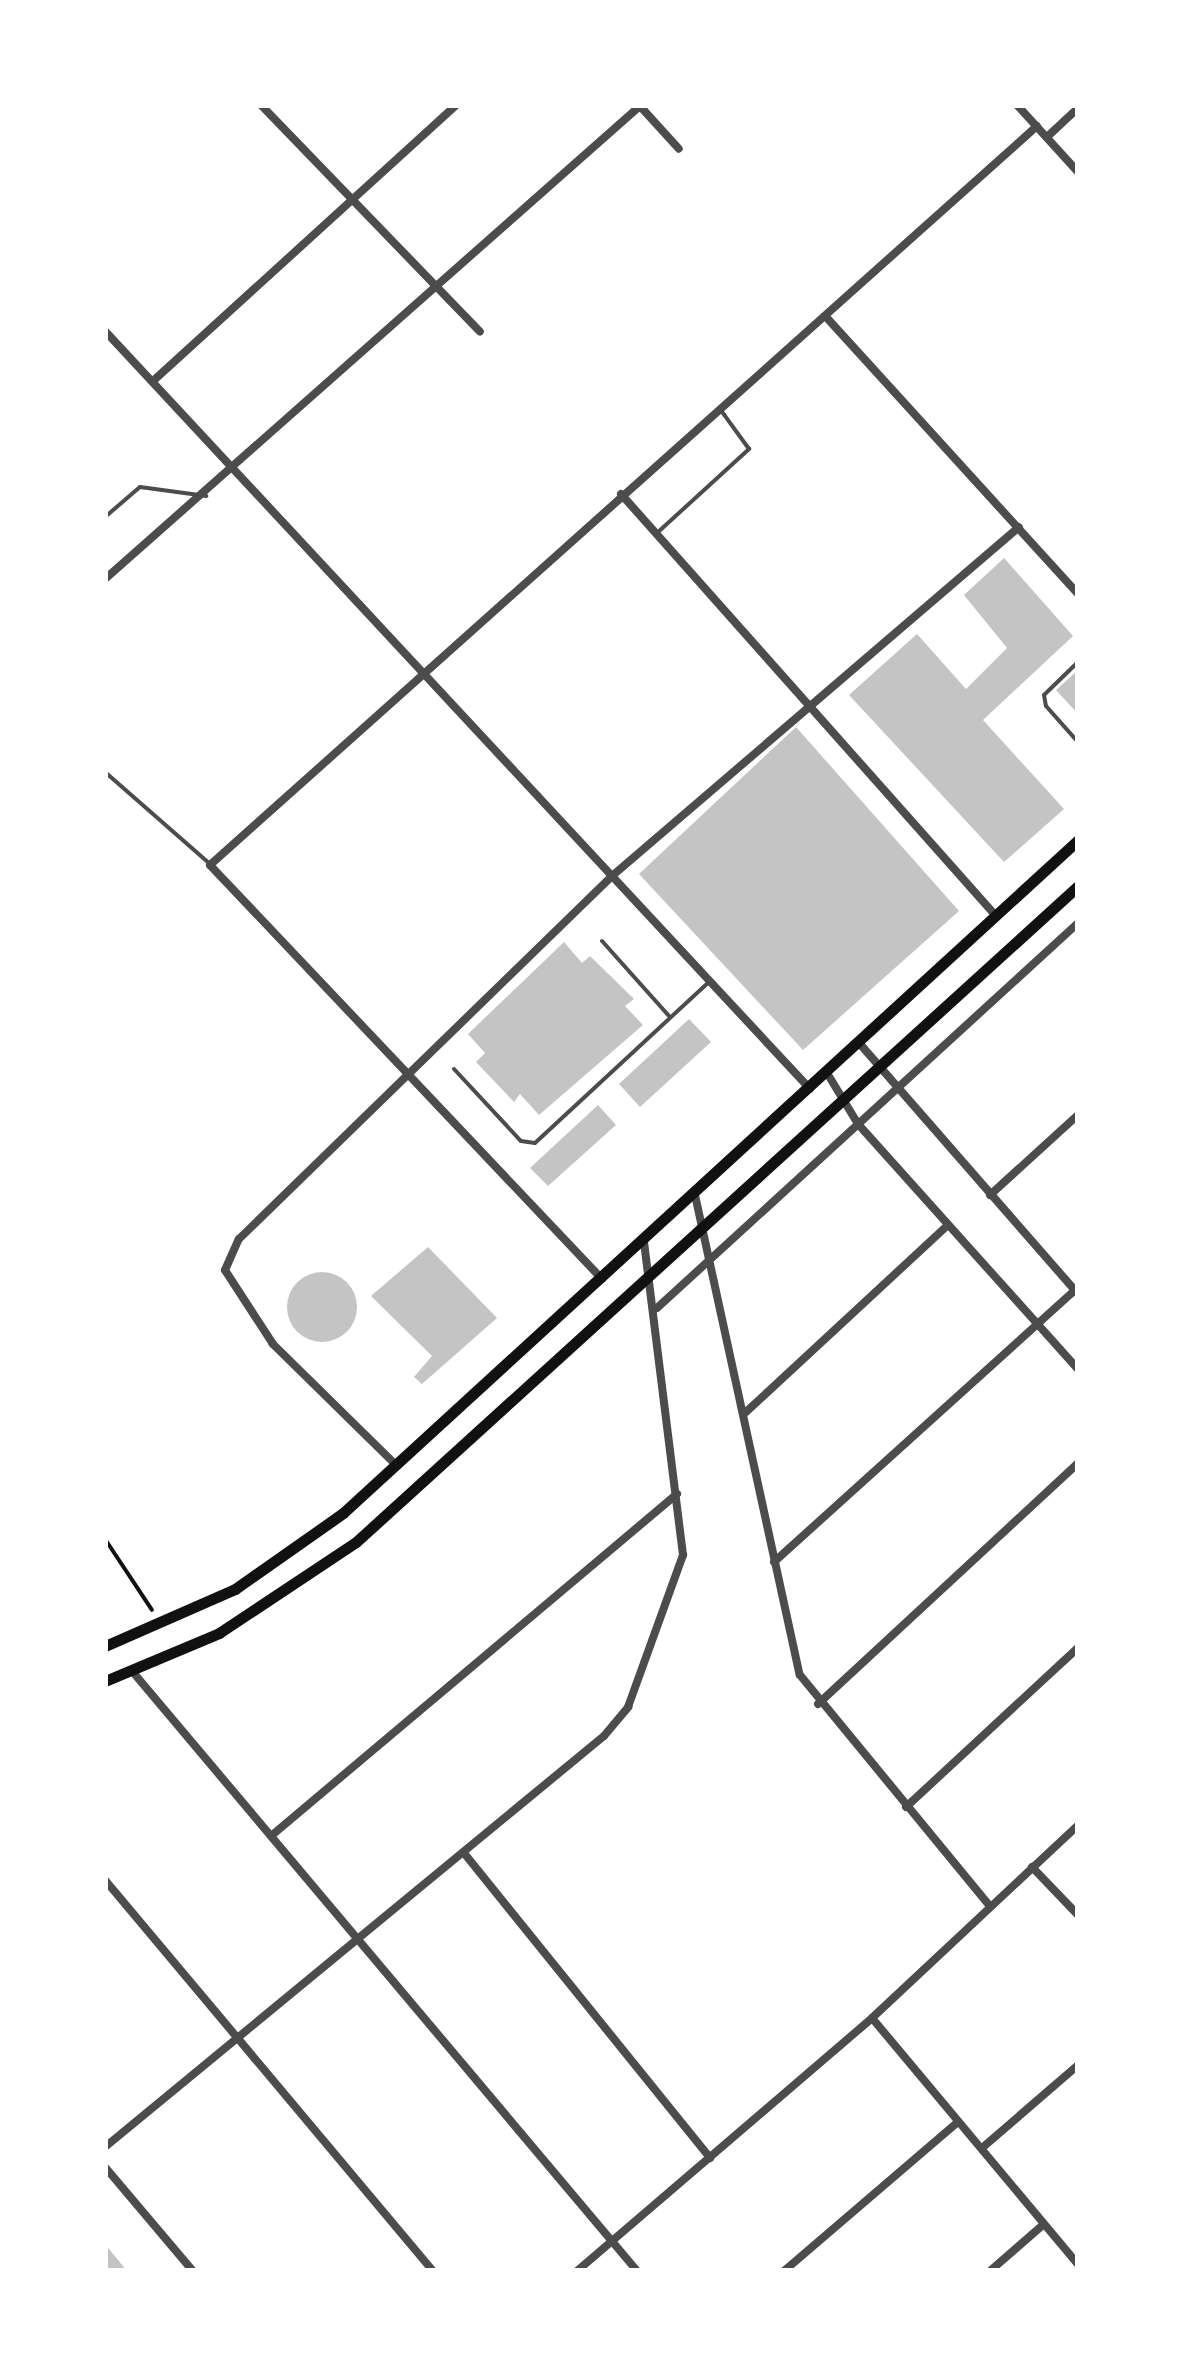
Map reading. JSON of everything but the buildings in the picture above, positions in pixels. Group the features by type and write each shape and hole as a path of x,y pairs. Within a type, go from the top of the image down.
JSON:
{"main road":[{"path":"105,1646 161,1624 281,1560 396,1465 860,1044 1078,840"},
{"path":"105,1681 266,1607 356,1542 1078,886"}],"street":[{"path":"261,105 480,332"},
{"path":"153,381 456,105"},
{"path":"105,579 206,496 640,105 680,149"},
{"path":"1017,105 1078,172"},
{"path":"1047,137 1078,108"},
{"path":"602,1279 210,864 621,494 827,318 1037,126"},
{"path":"827,318 1078,594"},
{"path":"105,331 426,669 810,1088"},
{"path":"621,494 996,916"},
{"path":"396,1465 273,1344 225,1270 239,1239 408,1070 612,876 1019,527"},
{"path":"656,1308 1078,923"},
{"path":"774,1562 1077,1290 894,1090 860,1044"},
{"path":"827,1073 858,1124 1078,1369"},
{"path":"990,1196 1078,1115"},
{"path":"695,1195 746,1412 790,1648 818,1704 989,1905"},
{"path":"746,1412 948,1225"},
{"path":"105,2147 604,1736 628,1707 680,1574 677,1494 656,1308 644,1240"},
{"path":"818,1704 1078,1462"},
{"path":"271,1836 677,1494"},
{"path":"906,1807 1078,1648"},
{"path":"132,1670 637,2271"},
{"path":"577,2271 872,2018 1078,1824"},
{"path":"464,1853 710,2158"},
{"path":"1032,1868 1078,1915"},
{"path":"105,1880 433,2271"},
{"path":"872,2018 1078,2264"},
{"path":"982,2148 1078,2065"},
{"path":"784,2271 958,2122"},
{"path":"105,2167 193,2271"},
{"path":"990,2271 1043,2225"},
{"path":"1068,2252 1078,2243"}],"lane":[{"path":"657,533 749,449 720,410"},
{"path":"105,517 140,487 206,496"},
{"path":"1078,662 1044,695 1046,706 1078,742"},
{"path":"105,772 210,864"},
{"path":"602,941 670,1017"},
{"path":"454,1069 522,1141 535,1142 710,982"}],"path":[{"path":"105,1539 161,1624"}]}
